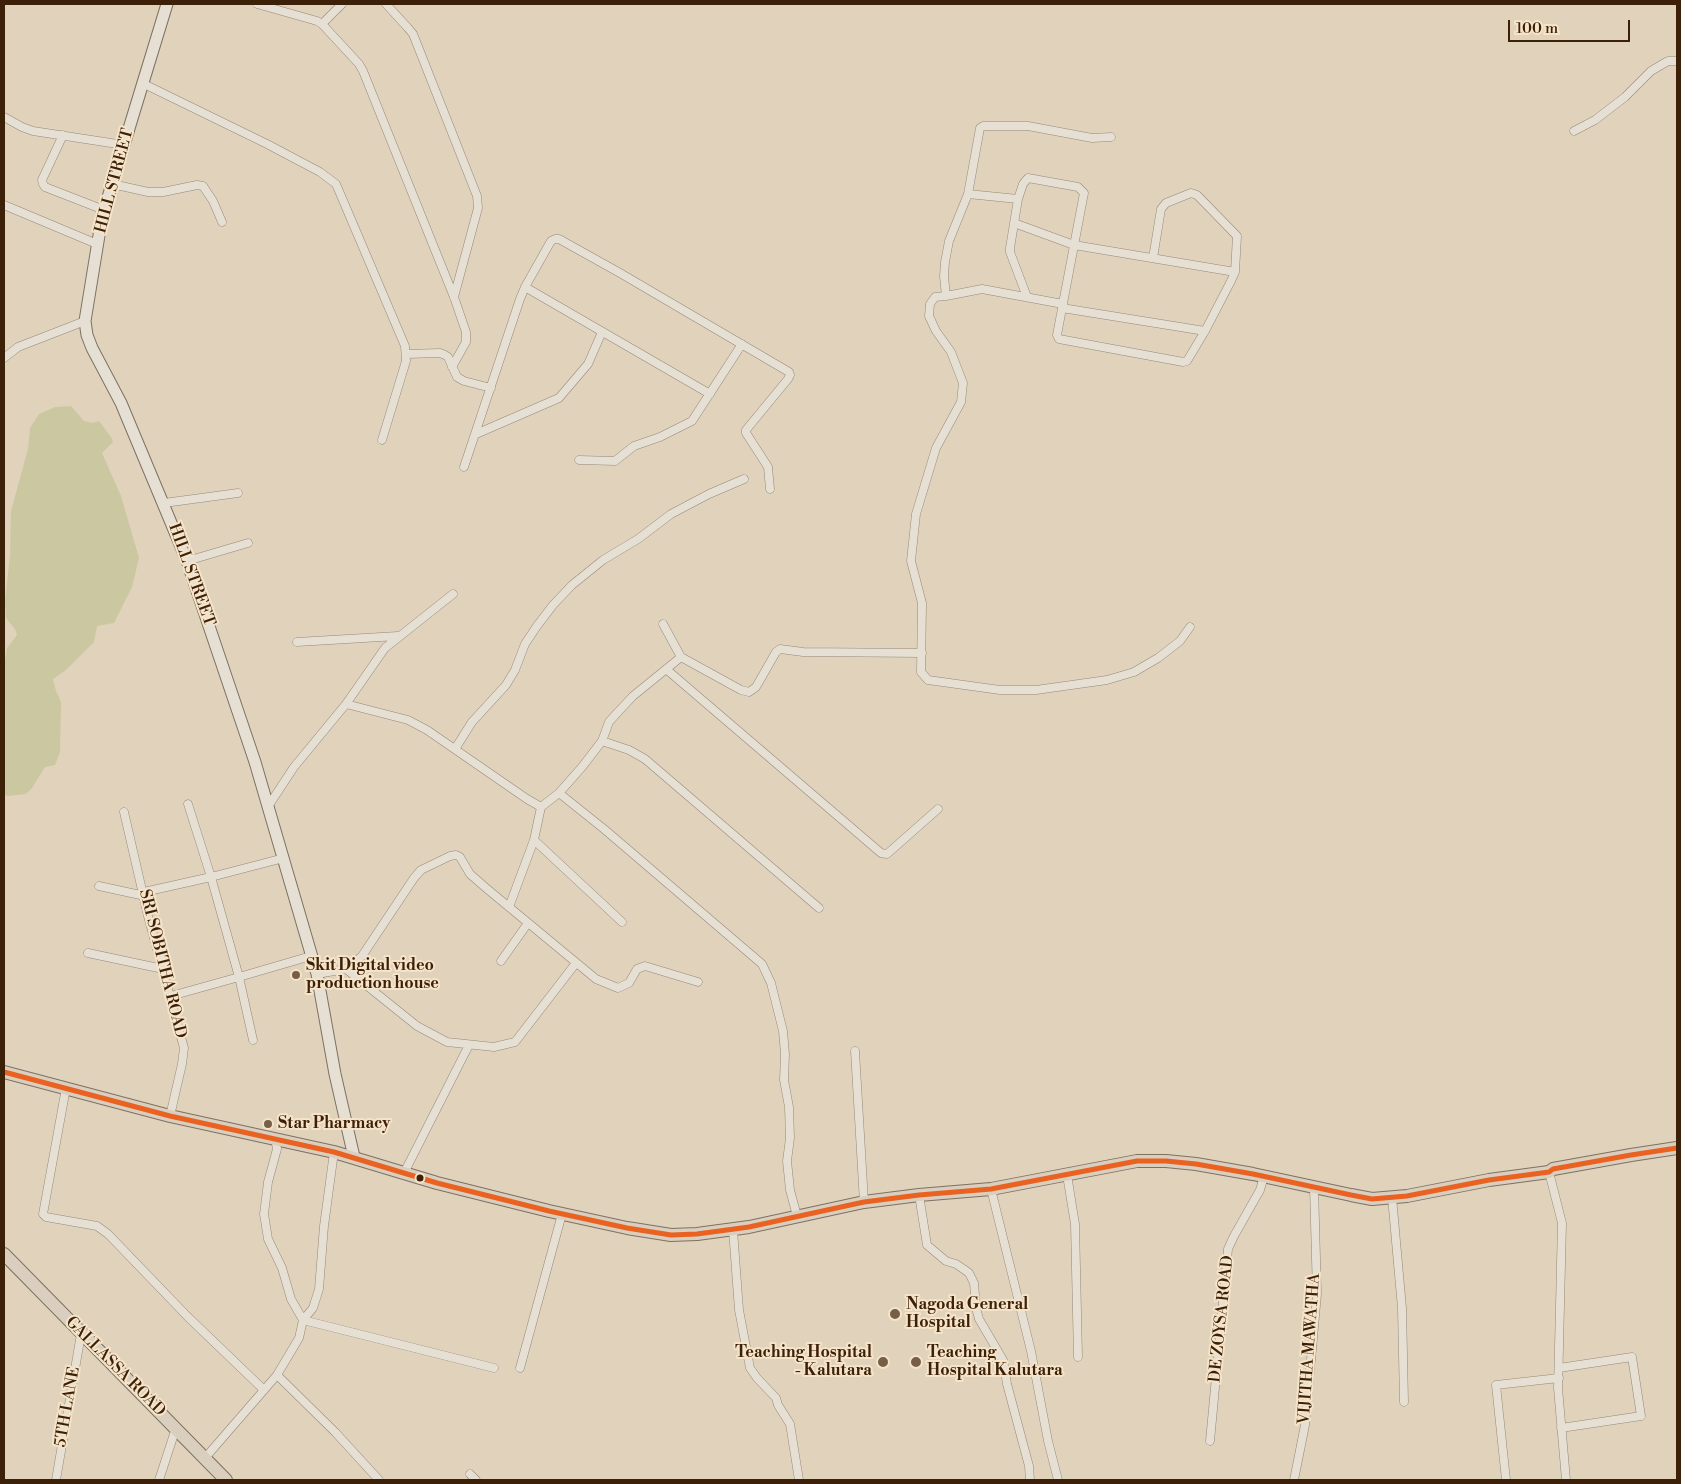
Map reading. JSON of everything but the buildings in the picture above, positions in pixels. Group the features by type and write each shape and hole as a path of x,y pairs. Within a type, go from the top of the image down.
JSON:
{"main road":[{"name":"HILL STREET","path":"166,4 104,210 84,321 92,348 121,404 187,561 269,805 316,974 335,1074 354,1157"},
{"path":"4,1072 170,1116 354,1157 437,1183 562,1214 656,1234 697,1234 733,1230 864,1202 991,1189 1137,1161 1196,1164 1367,1198 1392,1197 1489,1180 1549,1172 1553,1169 1677,1148"},
{"name":"GALLASSA ROAD","path":"4,1254 226,1480"}],"street":[{"path":"257,4 322,24 359,64 366,77 454,297 466,337 466,342 452,367"},
{"path":"322,24 342,4"},
{"path":"386,4 412,34 477,196 478,208 454,297"},
{"path":"1574,130 1595,120 1625,97 1651,71 1668,62 1677,61"},
{"path":"142,84 268,144 320,172 336,184 405,346 406,361 382,440"},
{"path":"4,117 22,127 33,130 124,145"},
{"path":"946,296 944,276 949,241 968,194 980,128 983,126 1028,126 1092,138 1111,137"},
{"path":"63,135 42,180 42,184 45,187 104,210"},
{"path":"1027,297 1010,252 1018,199 1023,184 1028,178 1082,188 1084,192 1057,335 1062,341 1183,362 1187,361 1205,331 1235,272 1237,236 1198,195 1191,193 1166,203 1161,208 1153,258"},
{"path":"112,184 148,192 163,192 197,185 203,186 213,201 222,222"},
{"path":"968,194 1018,199"},
{"path":"4,205 98,244"},
{"path":"1014,223 1074,245 1235,272"},
{"path":"464,467 525,287 551,241 560,239 789,372 788,379 746,430 768,467 770,489"},
{"path":"525,287 710,394"},
{"path":"1190,626 1180,641 1158,658 1134,672 1107,680 1036,690 1000,690 928,680 921,672 922,603 911,561 916,514 936,448 960,402 963,383 950,352 929,316 930,304 935,297 982,289 1063,306 1205,331"},
{"path":"4,358 18,347 84,321"},
{"path":"476,434 559,398 588,364 602,332"},
{"path":"579,460 615,461 634,446 660,437 692,421 742,344"},
{"path":"406,354 440,353 448,357 456,376 460,379 490,388"},
{"path":"455,750 472,722 506,685 515,670 525,644 537,626 572,585 603,560 671,514 715,491 744,479"},
{"path":"164,503 238,492"},
{"path":"187,561 248,542"},
{"path":"269,805 294,767 346,704 379,655 398,636 453,594"},
{"path":"663,624 681,657 749,692 756,687 776,652 780,649 803,652 922,653"},
{"path":"297,642 398,636"},
{"path":"509,907 534,840 541,807 560,793 602,740 609,722 618,712 633,696 681,657"},
{"path":"666,669 882,852 888,854 938,809"},
{"path":"346,704 408,720 427,730 541,807"},
{"path":"602,740 645,758 819,908"},
{"path":"560,793 762,964 771,983 783,1031 785,1054 784,1080 789,1107 790,1138 787,1161 790,1190 797,1216"},
{"path":"188,804 239,977 253,1040"},
{"name":"SRI SOBITHA ROAD","path":"124,812 148,916 184,1048 170,1116"},
{"path":"534,840 622,922"},
{"path":"316,974 346,969 362,956 421,870 456,855 460,857 470,874 596,979 618,988 629,983 637,969 645,966 698,982"},
{"path":"99,886 144,894 284,858"},
{"path":"501,962 528,923"},
{"path":"88,953 163,969"},
{"path":"170,996 311,956"},
{"path":"346,969 417,1026 447,1042 494,1047 515,1042 576,963"},
{"path":"404,1173 469,1045"},
{"path":"855,1051 864,1202"},
{"path":"66,1088 43,1214 46,1217 97,1226 108,1234 188,1317 264,1390"},
{"path":"274,1138 277,1150 268,1182 264,1214 268,1239 282,1268 291,1299 302,1320 494,1368"},
{"path":"205,1458 277,1375 299,1338 302,1320 313,1308 319,1289 324,1226 334,1152"},
{"path":"1549,1172 1562,1223 1559,1378 1566,1480"},
{"path":"1067,1175 1075,1224 1078,1357"},
{"name":"DE ZOYSA ROAD","path":"1210,1441 1228,1249 1260,1190 1264,1176"},
{"name":"VIJITHA MAWATHA","path":"1294,1480 1305,1425 1317,1294 1314,1187"},
{"path":"991,1189 1031,1351 1048,1441 1058,1480"},
{"path":"919,1195 927,1244 946,1261 969,1273 974,1283 979,1319 1003,1360 1007,1384 1029,1466 1030,1480"},
{"path":"1392,1197 1402,1308 1404,1402"},
{"path":"520,1368 562,1214"},
{"path":"733,1230 739,1310 750,1368 756,1378 776,1398 778,1405 790,1424 799,1480"},
{"name":"5TH LANE","path":"56,1480 81,1334"},
{"path":"1559,1368 1632,1357 1641,1416 1561,1428"},
{"path":"277,1375 380,1480"},
{"path":"1506,1480 1496,1385 1559,1378"},
{"path":"159,1480 176,1428"},
{"path":"470,1474 476,1480"}],"shaded area":[{"path":"71,406 84,421 92,423 99,421 111,437 113,442 102,453 121,496 139,558 132,587 114,623 97,626 94,642 66,670 53,679 61,702 60,752 55,765 45,767 26,794 8,796 4,795 4,666 7,648 17,635 15,629 6,618 5,601 10,556 11,511 28,449 30,428 39,414 55,407"}],"transit line":[{"path":"4,1072 170,1116 334,1152 437,1183 549,1211 627,1228 671,1235 697,1234 749,1227 864,1202 991,1189 1137,1161 1196,1164 1372,1199 1407,1196 1677,1148"}],"place":[{"name":"Skit Digital video production house","path":"296,975"},
{"name":"Star Pharmacy","path":"268,1124"},
{"name":"Nagoda General Hospital","path":"895,1314"},
{"name":"Teaching Hospital - Kalutara","path":"883,1362"},
{"name":"Teaching Hospital Kalutara","path":"916,1362"}]}
